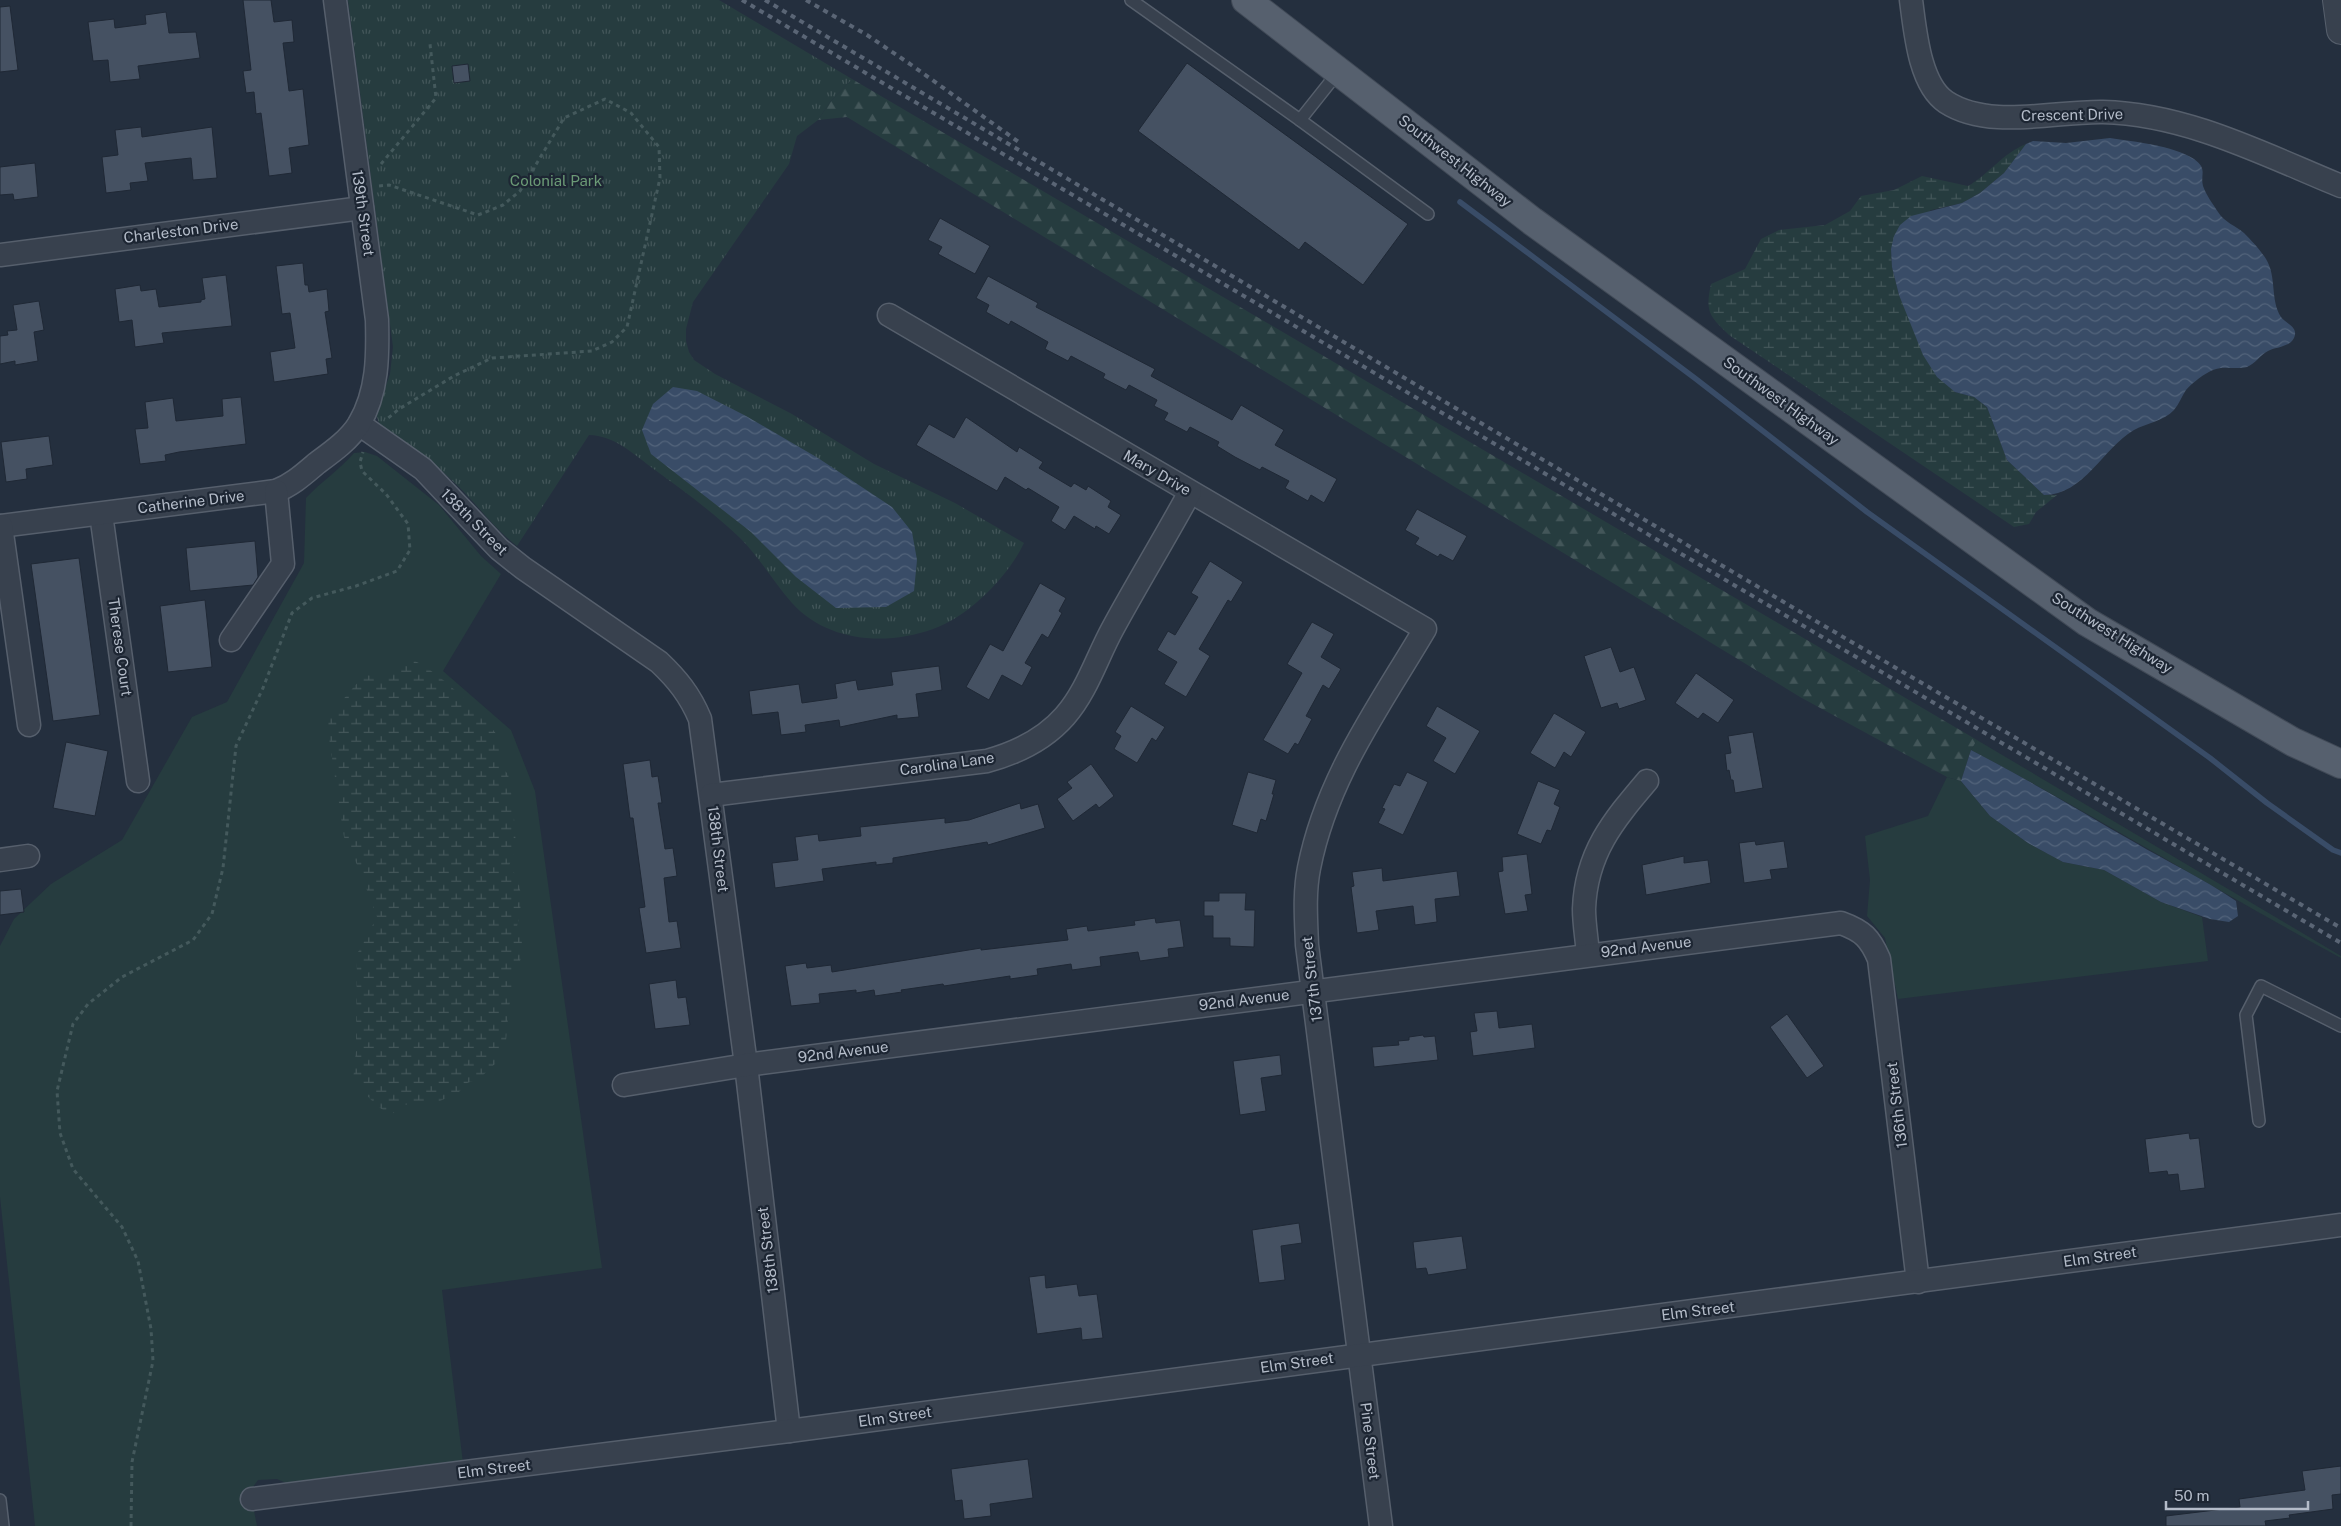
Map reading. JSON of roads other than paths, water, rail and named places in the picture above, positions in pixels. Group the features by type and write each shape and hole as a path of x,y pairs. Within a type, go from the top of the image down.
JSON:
{"main road":[{"name":"Southwest Highway","path":"1246,0 1532,221 2087,622 2293,742 2341,764"}],"street":[{"name":"139th Street","path":"335,0 377,320 379,360 370,397 366,429"},
{"name":"Crescent Drive","path":"1911,0 1915,31 1928,81 1944,100 1962,110 1978,115 2001,116 2103,112 2169,120 2214,135 2341,186"},
{"path":"2337,0 2341,30"},
{"name":"Charleston Drive","path":"0,255 361,198"},
{"name":"Mary Drive","path":"889,315 1425,629"},
{"name":"Catherine Drive","path":"1,526 276,491 289,486 342,444 366,429"},
{"name":"138th Street","path":"366,429 423,470 499,549 523,568 659,662 676,678 690,696 700,719 712,795 746,1064 789,1431"},
{"path":"231,640 283,564 276,491"},
{"name":"Carolina Lane","path":"712,795 987,760 1014,752 1041,737 1065,716 1077,699 1112,629 1190,492"},
{"name":"Therese Court","path":"101,514 138,781"},
{"path":"1,526 28,725"},
{"name":"137th Street","path":"1358,1355 1307,945 1306,908 1309,870 1319,828 1332,790 1344,764 1425,629"},
{"path":"1588,955 1584,909 1592,862 1603,836 1647,781"},
{"path":"0,860 28,856"},
{"name":"92nd Avenue","path":"624,1085 746,1064 1832,923 1841,923 1863,933"},
{"name":"136th Street","path":"1863,933 1872,943 1882,975 1918,1282"},
{"name":"Elm Street","path":"252,1499 789,1431 2341,1225"},
{"name":"Pine Street","path":"1358,1355 1381,1526"}],"lane":[{"path":"1130,0 1300,120 1428,214"},
{"path":"1300,120 1339,71"},
{"path":"2258,1121 2246,1015 2261,986 2341,1026"},
{"path":"0,1500 4,1526"}],"water":[{"path":"2110,138 2175,150 2194,159 2201,166 2204,189 2218,212 2244,233 2266,259 2271,273 2278,310 2281,317 2293,328 2295,334 2292,341 2268,351 2247,367 2221,368 2206,373 2186,390 2176,408 2170,414 2134,430 2123,438 2082,479 2071,487 2058,493 2044,495 2007,460 1987,407 1974,397 1955,392 1937,377 1923,355 1899,295 1892,267 1891,249 1894,236 1900,225 1911,216 1962,203 1980,193 2004,173 2026,144 2033,141 2066,143"},
{"path":"673,387 697,391 746,416 818,458 892,507 912,532 917,560 914,591 886,607 836,608 796,577 751,532 651,454 642,430 653,404"},
{"path":"1971,750 2224,893 2236,901 2238,916 2229,922 2210,919 2161,902 2104,870 2063,862 2028,843 1990,816 1961,781"}],"waterway":[{"path":"1460,202 1696,379 1867,512 2210,758 2267,803 2333,850 2341,853"}],"railway":[{"path":"742,0 2341,943"},
{"path":"765,0 1826,627 2341,928"},
{"path":"806,0 867,35 1020,143"}],"park label":[{"name":"Colonial Park","path":"556,181"}]}
